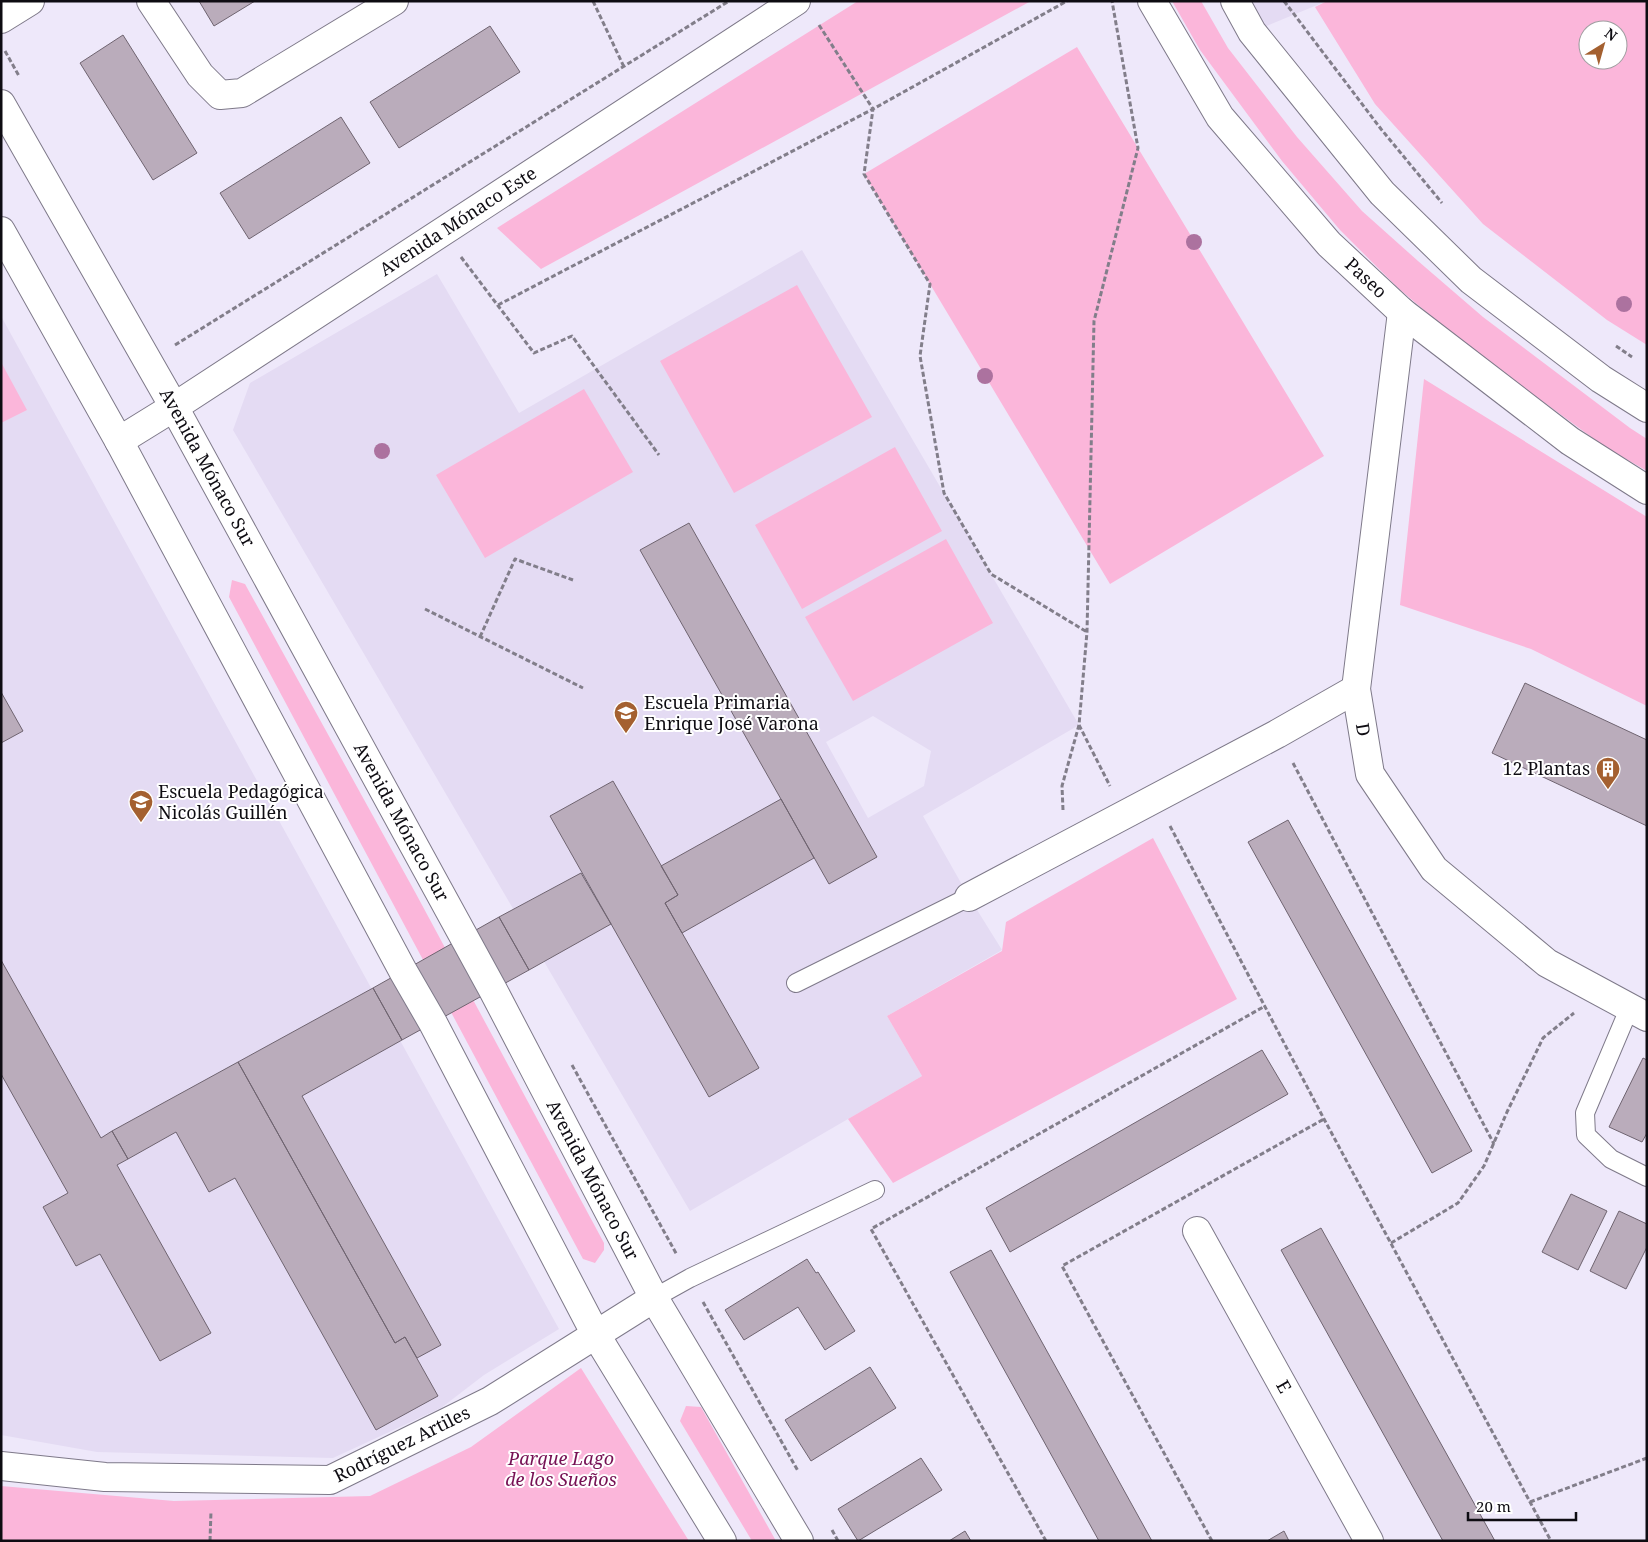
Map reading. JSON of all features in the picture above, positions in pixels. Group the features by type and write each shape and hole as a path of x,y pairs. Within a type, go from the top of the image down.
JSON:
{"street":[{"path":"1,19 30,1"},
{"path":"151,1 200,75 220,95 242,93 394,1"},
{"name":"Paseo","path":"1152,1 1220,117 1329,244 1402,312 1570,440 1647,490"},
{"path":"1234,1 1252,32 1382,193 1471,280 1601,379 1647,408"},
{"name":"Avenida Mónaco Este","path":"118,441 174,407 441,231 792,8"},
{"name":"Avenida Mónaco Sur","path":"1,104 174,407 492,990 654,1298 799,1541"},
{"path":"1,231 118,441 403,971 433,1023 596,1334 722,1541"},
{"name":"D","path":"1402,312 1356,689 1370,774 1434,869 1547,963 1638,1013"},
{"path":"969,897 1277,734 1356,689"},
{"name":"E","path":"1197,1231 1369,1541"},
{"name":"Rodríguez Artiles","path":"1,1466 105,1477 330,1480 490,1401 654,1298"}],"lane":[{"path":"796,983 969,897"},
{"path":"1638,1013 1585,1113 1586,1135 1611,1159 1647,1176"},
{"path":"654,1298 690,1278 875,1190"}],"path":[{"path":"593,1 624,66"},
{"path":"175,345 729,1"},
{"path":"498,305 873,109 1067,1"},
{"path":"1065,846 1062,786 1079,725 1087,632 1094,320 1138,148 1112,1"},
{"path":"1284,1 1381,129 1447,209"},
{"path":"792,8 873,109 864,174 930,284 920,356 944,493 991,574 1087,632"},
{"path":"441,231 534,353 572,336 659,454"},
{"path":"1608,341 1639,362"},
{"path":"480,637 515,559 573,580"},
{"path":"425,609 583,688"},
{"path":"1079,725 1125,815"},
{"path":"1277,734 1494,1144"},
{"path":"1156,799 1324,1119 1551,1541"},
{"path":"1391,1243 1458,1203 1484,1166 1543,1038 1600,993"},
{"path":"1046,1541 871,1229 1265,1006"},
{"path":"1212,1541 1062,1266 1324,1119"},
{"path":"1530,1502 1647,1458"}],"shaded area":[{"path":"1235,1 1327,1 1252,32"},
{"name":"Escuela Primaria Enrique José Varona","path":"802,250 1079,725 923,816 969,897 1002,950 887,1016 922,1076 690,1211 233,430 250,383 437,274 519,413","holes":["873,716 931,751 924,786 868,818 826,742"]},
{"name":"Escuela Pedagógica Nicolás Guillén","path":"1,316 559,1329 484,1375 441,1408 333,1458 97,1452 1,1435"}],"green space":[{"path":"858,1 1031,1 541,269 497,228"},
{"path":"1172,1 1201,1 1228,48 1297,137 1362,211 1483,317 1647,439 1647,471 1605,447 1464,344 1398,288 1340,230 1282,161 1200,50"},
{"path":"1327,1 1647,1 1647,345 1607,320 1483,224 1375,104 1315,7"},
{"path":"1077,47 1324,456 1110,584 864,174"},
{"path":"797,285 872,417 734,493 660,361"},
{"path":"1,362 27,410 1,423"},
{"path":"1424,379 1647,517 1647,706 1531,649 1400,605"},
{"path":"584,389 633,472 485,558 436,475"},
{"path":"895,447 942,531 802,609 755,525"},
{"path":"946,539 993,623 853,701 805,617"},
{"path":"232,580 245,584 415,892 604,1243 604,1250 595,1263 583,1259 229,597"},
{"path":"1153,838 1237,999 893,1183 848,1119 922,1076 887,1016 1002,951 1006,922"},
{"name":"Parque Lago de los Sueños","path":"581,1368 689,1541 1,1541 1,1486 174,1501 370,1496 471,1447"},
{"path":"686,1406 701,1407 776,1541 752,1541 680,1421"}],"building":[{"path":"199,1 255,1 214,26"},
{"path":"490,26 520,72 399,148 370,102"},
{"path":"123,35 197,153 153,180 80,63"},
{"path":"341,117 370,163 249,239 220,193"},
{"path":"689,523 877,857 829,884 640,550"},
{"name":"12 Plantas","path":"1525,683 1647,740 1647,826 1492,753"},
{"path":"1,692 23,731 1,743"},
{"path":"613,781 678,895 665,903 759,1068 709,1097 550,816"},
{"path":"781,799 814,858 682,933 665,903 678,895 661,866"},
{"path":"1288,820 1472,1151 1432,1173 1248,842"},
{"path":"581,873 611,924 529,970 499,917"},
{"path":"499,917 529,970 402,1040 373,988"},
{"path":"1,960 101,1138 112,1131 128,1159 117,1165 211,1333 160,1361 100,1254 76,1266 43,1207 68,1193 1,1074"},
{"path":"373,988 402,1040 302,1096 441,1345 417,1358 405,1337 395,1343 238,1062"},
{"path":"1262,1050 1288,1094 1010,1252 986,1208"},
{"path":"1643,1058 1647,1060 1647,1133 1642,1142 1609,1127"},
{"path":"238,1062 395,1343 405,1337 438,1396 376,1430 235,1178 209,1192 176,1132 128,1159 112,1131"},
{"path":"1571,1194 1607,1211 1578,1270 1542,1252"},
{"path":"1619,1211 1647,1224 1647,1247 1626,1289 1590,1271"},
{"path":"1321,1228 1495,1541 1443,1541 1281,1250"},
{"path":"991,1250 1152,1541 1099,1541 950,1272"},
{"path":"807,1259 816,1273 818,1272 855,1331 825,1350 798,1307 744,1340 725,1310"},
{"path":"870,1367 896,1408 811,1461 785,1420"},
{"path":"921,1458 942,1490 858,1541 838,1509"},
{"path":"965,1531 971,1541 949,1541"},
{"path":"1284,1531 1289,1541 1267,1541"}],"place":[{"name":"Escuela Primaria Enrique José Varona","path":"626,734"},
{"name":"12 Plantas","path":"1608,790"},
{"name":"Escuela Pedagógica Nicolás Guillén","path":"141,823"}]}
